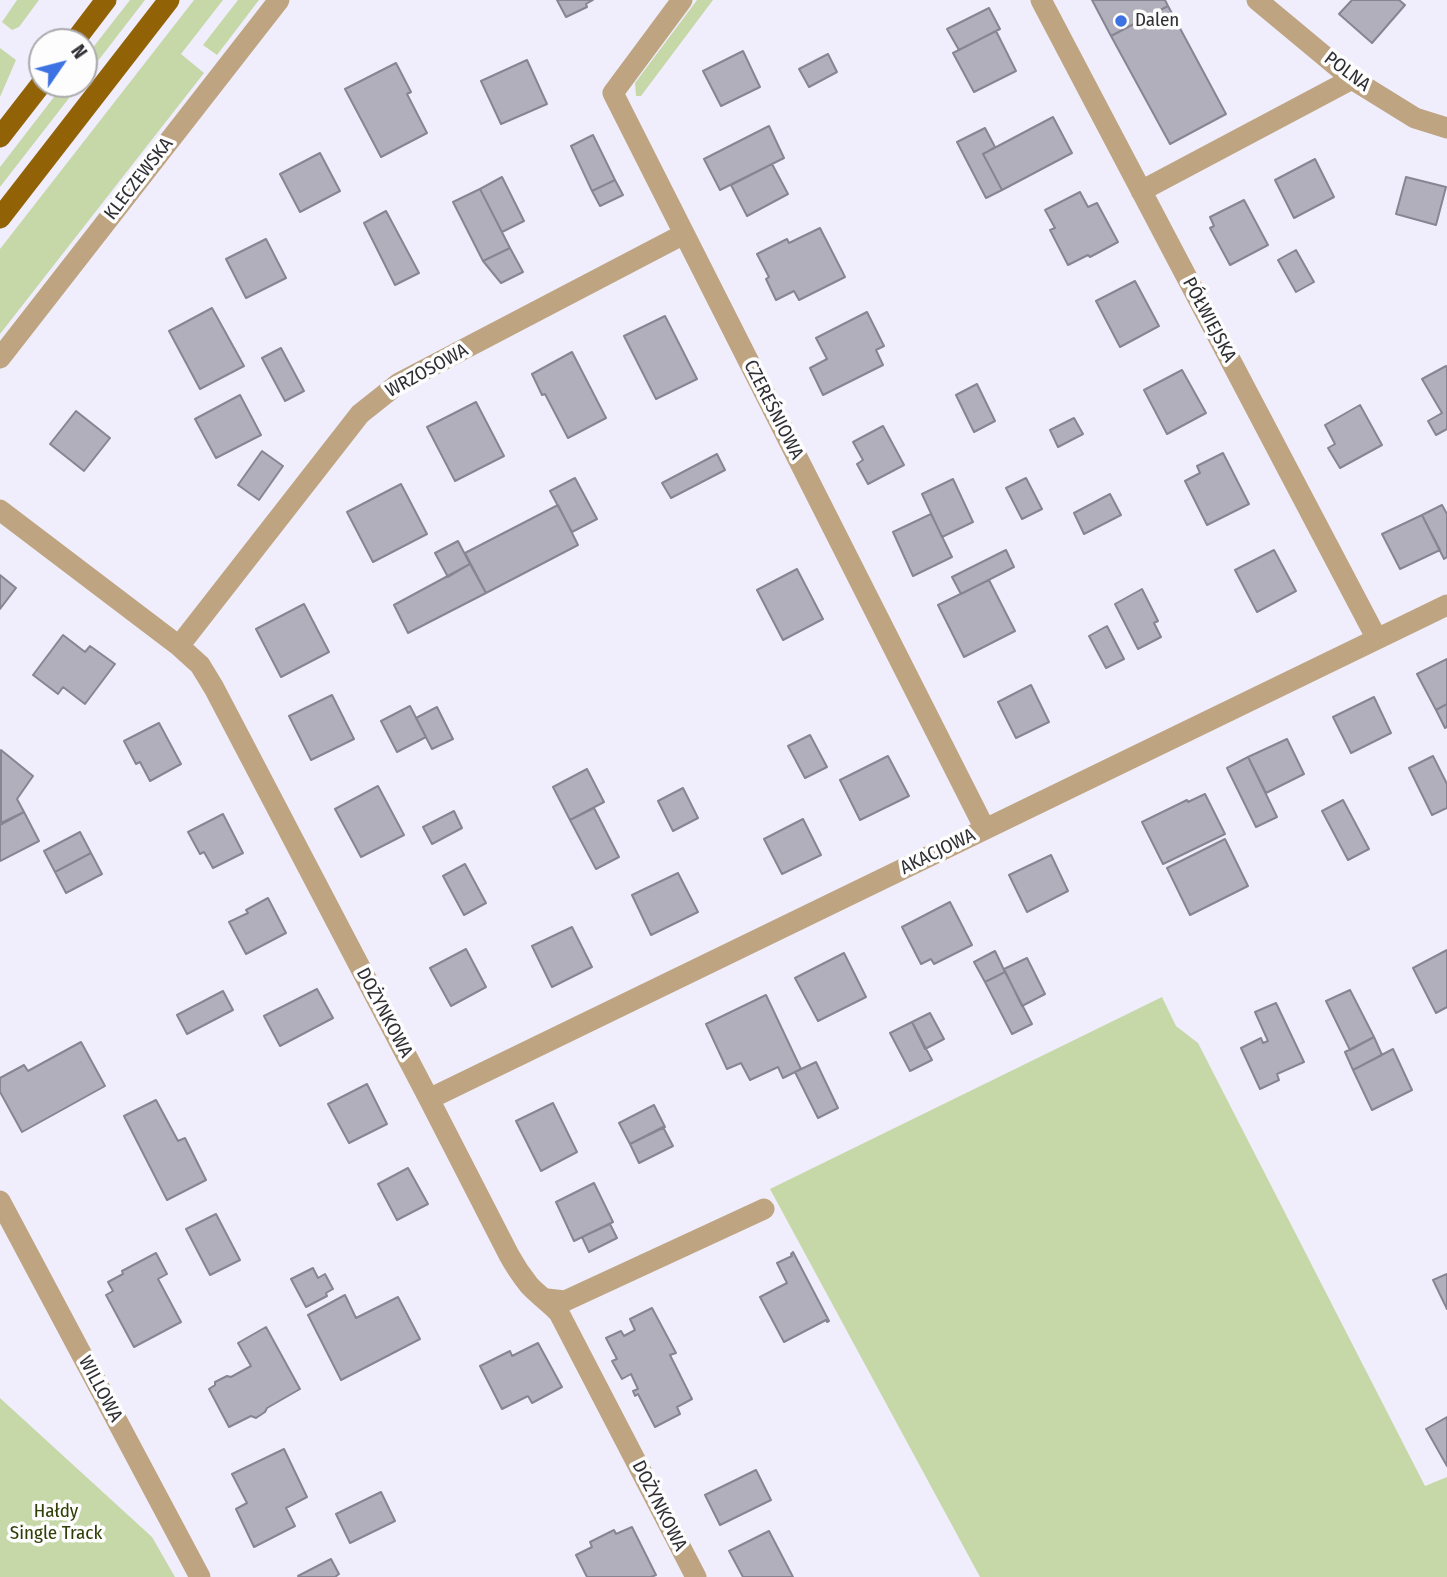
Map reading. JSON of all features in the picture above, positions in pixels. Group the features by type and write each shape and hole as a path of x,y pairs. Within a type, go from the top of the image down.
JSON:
{"main road":[{"path":"85,28 107,0"},
{"path":"0,218 169,0"},
{"path":"0,137 30,98"}],"street":[{"name":"KLECZEWSKA","path":"0,358 279,0"},
{"name":"CZEREŚNIOWA","path":"682,0 613,93 985,829"},
{"name":"PÓŁWIEJSKA","path":"1041,0 1377,639"},
{"name":"POLNA","path":"1257,0 1352,79 1415,118 1447,128"},
{"path":"1142,191 1352,79"},
{"name":"WRZOSOWA","path":"179,646 360,414 380,397 399,383 684,234"},
{"name":"DOŻYNKOWA","path":"0,510 179,646 200,665 519,1272 559,1313 696,1577"},
{"name":"AKACJOWA","path":"429,1099 1447,605"},
{"name":"WILLOWA","path":"0,1201 200,1577"},
{"path":"547,1299 565,1301 764,1209"}],"green space":[{"path":"17,0 39,0 19,27 12,30 2,22"},
{"path":"130,0 145,0 98,61 98,41"},
{"path":"194,0 223,0 181,54 204,73 0,334 0,249"},
{"path":"238,0 259,0 217,55 203,45"},
{"path":"697,0 713,0 641,96 636,96 635,83"},
{"path":"0,48 16,60 0,97"},
{"path":"53,98 69,98 0,187 0,167"},
{"path":"1162,997 1176,1026 1198,1043 1425,1486 1447,1477 1447,1577 980,1577 770,1189"},
{"name":"Hałdy Single Track","path":"0,1398 152,1537 175,1577 0,1577"}],"building":[{"path":"557,0 593,0 586,4 587,7 566,17"},
{"name":"Dalen","path":"1092,0 1165,0 1168,6 1111,36"},
{"path":"1352,0 1399,0 1405,5 1372,43 1339,14"},
{"path":"1168,6 1226,114 1170,144 1111,36"},
{"path":"989,8 1000,29 959,50 947,29"},
{"path":"996,31 1016,71 974,92 953,53"},
{"path":"743,51 760,87 721,106 703,71"},
{"path":"828,54 837,72 809,87 799,69"},
{"path":"527,60 547,104 501,124 481,81"},
{"path":"396,63 411,92 407,94 427,133 381,157 345,89"},
{"path":"1053,117 1072,153 1002,190 983,154"},
{"path":"769,126 784,158 720,190 704,159"},
{"path":"985,128 995,147 983,154 1002,190 986,198 957,142"},
{"path":"593,135 615,180 592,191 571,146"},
{"path":"320,153 340,191 300,212 280,174"},
{"path":"1315,159 1334,197 1294,218 1275,180"},
{"path":"772,164 788,194 747,216 731,185"},
{"path":"502,177 524,221 502,232 480,189"},
{"path":"1406,177 1446,187 1436,225 1396,214"},
{"path":"615,180 623,195 600,206 592,191"},
{"path":"480,189 510,248 483,261 453,202"},
{"path":"1080,192 1088,207 1097,203 1118,242 1068,265 1050,230 1055,228 1045,210"},
{"path":"1244,200 1268,245 1230,265 1210,228 1214,226 1210,217"},
{"path":"386,211 419,273 395,285 364,223"},
{"path":"820,228 845,277 799,300 794,291 776,300 766,279 769,277 757,254 787,239 789,243"},
{"path":"266,239 286,278 246,298 226,259"},
{"path":"510,248 523,272 501,283 483,261"},
{"path":"1296,250 1314,282 1296,292 1278,260"},
{"path":"1135,281 1159,326 1120,347 1096,301"},
{"path":"212,308 244,366 200,389 169,331"},
{"path":"867,312 884,346 876,350 883,365 823,395 810,368 827,359 816,338"},
{"path":"665,316 697,379 656,399 624,336"},
{"path":"281,348 304,391 285,401 262,358"},
{"path":"572,352 606,418 568,438 532,374"},
{"path":"1446,366 1447,429 1436,435 1428,421 1442,413 1422,379"},
{"path":"1182,370 1206,413 1167,434 1144,390"},
{"path":"977,384 995,421 974,432 956,395"},
{"path":"240,395 261,435 216,458 195,419"},
{"path":"476,402 504,456 455,481 427,427"},
{"path":"1360,405 1382,445 1340,468 1328,448 1335,444 1325,425"},
{"path":"76,411 110,438 84,471 50,444"},
{"path":"1074,418 1083,434 1058,447 1050,430"},
{"path":"883,426 904,465 868,484 857,464 863,460 853,442"},
{"path":"262,451 283,466 259,500 238,485"},
{"path":"1223,453 1249,504 1207,525 1185,481 1200,473 1197,466"},
{"path":"717,454 725,470 671,498 662,483"},
{"path":"575,478 597,519 572,532 550,491"},
{"path":"1026,478 1042,509 1022,519 1006,488"},
{"path":"953,479 973,522 942,537 922,494"},
{"path":"401,484 427,534 373,562 347,512"},
{"path":"1110,494 1121,515 1084,534 1074,513"},
{"path":"558,505 578,545 486,593 465,553"},
{"path":"1442,505 1447,514 1447,557 1444,559 1422,515"},
{"path":"931,514 952,557 913,576 893,532"},
{"path":"1422,515 1440,550 1400,569 1382,534"},
{"path":"458,541 470,564 448,577 435,553"},
{"path":"1006,550 1014,567 961,594 952,577"},
{"path":"1274,550 1296,591 1257,612 1235,570"},
{"path":"470,564 486,593 408,633 394,605"},
{"path":"797,569 823,619 783,640 757,590"},
{"path":"0,575 16,588 0,609"},
{"path":"989,580 1015,631 964,657 938,605"},
{"path":"1142,589 1158,621 1154,623 1161,637 1138,649 1115,604"},
{"path":"304,604 329,652 281,677 256,629"},
{"path":"1107,626 1124,659 1106,668 1089,636"},
{"path":"63,635 85,652 90,646 115,664 85,704 63,687 58,694 33,675"},
{"path":"1447,659 1447,704 1436,710 1417,674"},
{"path":"1031,685 1049,722 1016,738 998,702"},
{"path":"332,695 354,739 311,760 289,716"},
{"path":"1374,697 1391,733 1351,753 1333,717"},
{"path":"1447,704 1447,727 1445,728 1436,710"},
{"path":"410,706 426,737 397,752 381,721"},
{"path":"437,707 453,739 432,749 416,718"},
{"path":"159,723 181,764 150,781 140,762 136,764 124,741"},
{"path":"810,735 827,767 805,778 788,746"},
{"path":"1287,739 1304,774 1266,793 1248,757"},
{"path":"1,750 33,776 17,799 24,812 1,823"},
{"path":"888,756 909,796 860,820 840,780"},
{"path":"1433,756 1447,784 1447,808 1432,815 1409,768"},
{"path":"1248,757 1277,817 1256,827 1227,768"},
{"path":"587,769 604,802 570,820 553,787"},
{"path":"378,786 404,835 361,857 335,809"},
{"path":"683,788 698,818 673,831 658,801"},
{"path":"1205,794 1225,834 1163,864 1142,822"},
{"path":"1343,800 1369,849 1348,860 1322,811"},
{"path":"594,808 619,857 596,869 570,820"},
{"path":"454,811 462,828 432,844 423,827"},
{"path":"24,812 39,841 0,861 0,825"},
{"path":"223,814 243,853 213,868 204,852 200,854 188,832"},
{"path":"803,819 821,855 782,874 764,839"},
{"path":"80,832 91,853 55,872 44,851"},
{"path":"1225,839 1248,886 1190,915 1167,868"},
{"path":"91,853 102,874 66,893 55,872"},
{"path":"1051,855 1068,891 1027,912 1009,875"},
{"path":"465,864 486,903 464,915 443,876"},
{"path":"678,873 698,912 651,935 632,895"},
{"path":"268,898 286,933 246,954 229,922 248,913 246,910"},
{"path":"950,902 972,945 934,964 931,959 921,964 902,927"},
{"path":"572,927 592,967 552,987 532,946"},
{"path":"466,949 486,987 451,1006 430,968"},
{"path":"1447,950 1447,1007 1436,1013 1413,968"},
{"path":"995,951 1005,972 985,982 974,962"},
{"path":"844,953 866,997 818,1021 795,978"},
{"path":"1027,958 1045,994 1022,1006 1004,969"},
{"path":"1005,972 1032,1024 1012,1034 985,982"},
{"path":"317,989 333,1018 280,1046 264,1016"},
{"path":"1350,990 1374,1037 1350,1050 1326,1001"},
{"path":"223,991 233,1010 187,1034 177,1015"},
{"path":"766,995 801,1069 783,1078 778,1067 750,1080 741,1063 727,1069 706,1024"},
{"path":"1276,1003 1304,1062 1277,1074 1279,1080 1260,1089 1241,1048 1261,1038 1263,1043 1268,1041 1255,1012"},
{"path":"930,1013 944,1039 925,1049 912,1022"},
{"path":"912,1022 932,1060 910,1071 890,1033"},
{"path":"1374,1037 1382,1055 1353,1070 1345,1052"},
{"path":"81,1042 105,1086 22,1132 0,1092 0,1078 24,1065 28,1071"},
{"path":"1393,1049 1412,1090 1372,1110 1353,1070"},
{"path":"816,1062 838,1108 818,1118 795,1072"},
{"path":"367,1084 387,1124 349,1143 328,1104"},
{"path":"156,1100 178,1141 185,1138 206,1180 167,1200 124,1116"},
{"path":"553,1103 577,1152 541,1171 516,1121"},
{"path":"654,1105 665,1127 630,1144 619,1123"},
{"path":"663,1127 673,1146 639,1163 630,1144"},
{"path":"408,1168 428,1204 397,1220 378,1184"},
{"path":"594,1183 613,1222 574,1241 556,1202"},
{"path":"216,1214 240,1260 210,1275 186,1229"},
{"path":"610,1224 617,1238 589,1252 582,1237"},
{"path":"793,1252 829,1321 826,1320 784,1342 760,1297 787,1283 777,1263 792,1256"},
{"path":"156,1253 167,1274 158,1279 181,1322 134,1347 106,1295 113,1291 108,1282 123,1274 122,1271"},
{"path":"313,1268 318,1278 325,1274 333,1289 326,1293 327,1296 306,1307 291,1279"},
{"path":"1447,1274 1447,1309 1433,1280"},
{"path":"345,1295 356,1318 398,1297 420,1339 341,1380 308,1315"},
{"path":"652,1308 676,1353 670,1355 692,1399 677,1407 680,1414 655,1427 638,1394 635,1396 633,1391 638,1389 631,1374 622,1379 612,1361 617,1359 606,1338 621,1331 624,1336 635,1330 630,1319"},
{"path":"266,1327 300,1389 267,1408 256,1418 251,1416 229,1427 209,1389 215,1382 251,1366 238,1343"},
{"path":"538,1343 562,1387 532,1403 528,1396 502,1409 480,1366 510,1351 512,1356"},
{"path":"1447,1417 1447,1466 1426,1429"},
{"path":"284,1449 307,1497 286,1508 295,1526 254,1547 236,1509 247,1503 232,1474"},
{"path":"756,1470 771,1500 720,1525 705,1495"},
{"path":"381,1492 395,1521 350,1543 336,1514"},
{"path":"632,1527 656,1575 587,1577 576,1555 592,1547 590,1542 614,1530 616,1534"},
{"path":"769,1531 793,1577 743,1577 729,1551"},
{"path":"331,1559 339,1574 335,1577 298,1576"}],"place":[{"name":"Dalen","path":"1121,21"}]}
